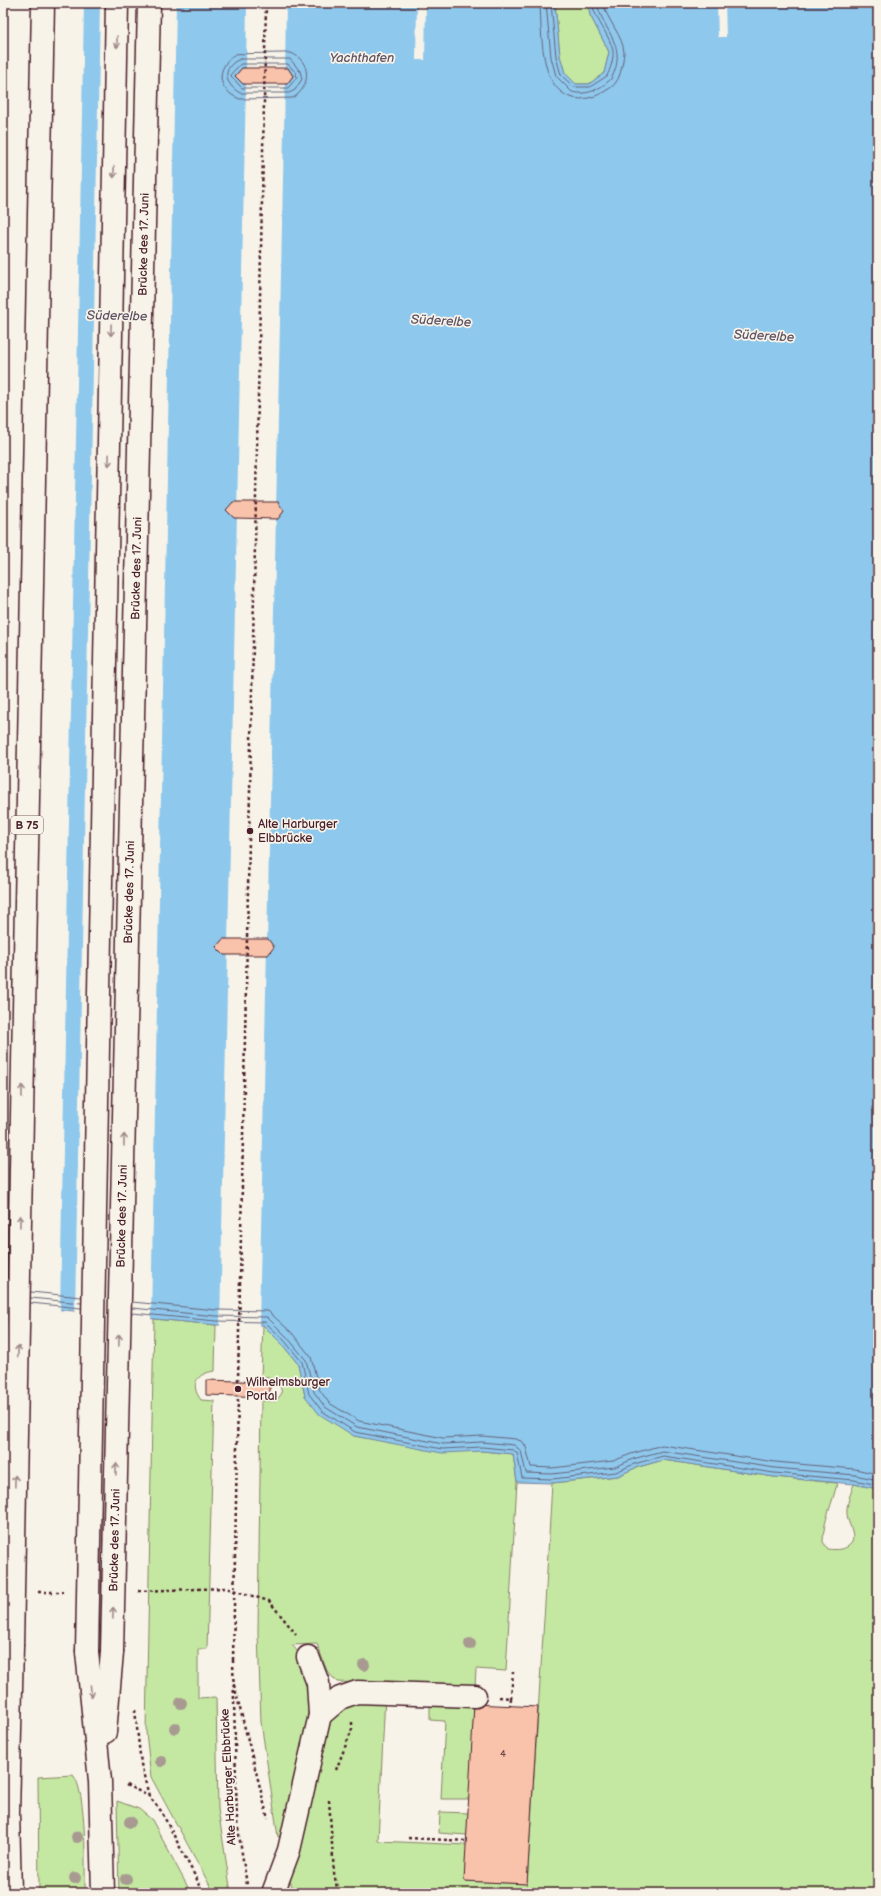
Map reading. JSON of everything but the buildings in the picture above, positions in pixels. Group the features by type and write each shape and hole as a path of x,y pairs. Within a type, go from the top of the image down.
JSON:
{"main road":[{"name":"B 75","path":"10,1893 8,1813 43,3"},
{"name":"Brücke des 17. Juni","path":"103,1893 100,1781 87,1652 117,3"},
{"name":"Brücke des 17. Juni","path":"100,1781 112,1652 149,3"},
{"path":"273,1893 289,1850 320,1715 318,1682 308,1657"},
{"path":"320,1715 340,1698 357,1692 475,1696"}],"path":[{"path":"238,1381 266,3"},
{"name":"Alte Harburger Elbbrücke","path":"238,1396 232,1679 237,1822 248,1890"},
{"path":"136,1591 226,1588 269,1601 304,1644 308,1657"},
{"path":"34,1592 66,1592"},
{"path":"511,1698 513,1672"},
{"path":"232,1679 268,1820"},
{"path":"333,1777 352,1729 351,1719 340,1698"},
{"path":"135,1705 141,1764 149,1796 160,1811 204,1893"},
{"path":"100,1781 129,1786 149,1796"},
{"path":"328,1798 334,1873 338,1893"},
{"path":"408,1838 467,1841"}],"green space":[{"path":"555,3 588,3 590,15 609,52 604,73 589,84 576,84 565,73 560,56"},
{"path":"154,1319 216,1325 215,1371 199,1377 195,1384 197,1394 201,1400 214,1401 207,1649 198,1649 198,1698 216,1697 218,1809 231,1893 214,1893 151,1777 146,1732"},
{"path":"263,1325 281,1343 298,1364 305,1396 354,1436 389,1442 513,1454 517,1482 506,1671 476,1669 475,1687 337,1682 327,1671 317,1644 292,1645 299,1653 309,1684 312,1712 281,1836 278,1837 261,1722 258,1632 261,1401 276,1401 282,1393 275,1380 261,1377"},
{"path":"663,1460 774,1477 837,1483 823,1534 823,1542 828,1549 842,1549 850,1545 852,1542 853,1537 848,1518 847,1506 854,1484 878,1489 878,1893 294,1893 290,1880 327,1719 334,1709 385,1695 378,1841 467,1845 464,1881 527,1884 552,1483 618,1476 635,1468"},
{"path":"430,1703 474,1704 470,1799 441,1799 445,1721 430,1720"},
{"path":"73,1775 78,1783 83,1813 85,1893 39,1893 38,1777"},
{"path":"117,1801 139,1809 152,1820 191,1893 119,1893"},
{"path":"440,1812 469,1813 467,1835 439,1833"}],"water":[{"path":"3,3 555,3 560,56 565,73 576,84 589,84 604,73 609,52 590,15 588,3 878,3 878,1489 854,1484 774,1477 663,1460 635,1468 618,1476 552,1483 517,1482 513,1454 482,1451 442,1453 354,1436 319,1414 305,1396 298,1364 281,1343 263,1325 216,1325 3,1304","holes":["242,68 287,68 293,76 287,84 243,84 235,76"]}],"pier":[{"path":"3,3 84,3 60,1312 3,1306"},
{"path":"100,3 176,3 151,1321 75,1313"},
{"path":"247,3 286,3 285,70 246,70"},
{"path":"417,3 426,3 425,60 416,60"},
{"path":"717,3 725,3 726,37 718,37"},
{"name":"Alte Harburger Elbbrücke","path":"246,82 285,82 259,1327 220,1327"}],"place":[{"name":"Alte Harburger Elbbrücke","path":"250,831"},
{"name":"Wilhelmsburger Portal","path":"238,1389"}],"water label":[{"name":"Yachthafen","path":"362,57"},
{"name":"Süderelbe","path":"117,315"},
{"name":"Süderelbe","path":"441,320"},
{"name":"Süderelbe","path":"764,335"}]}
